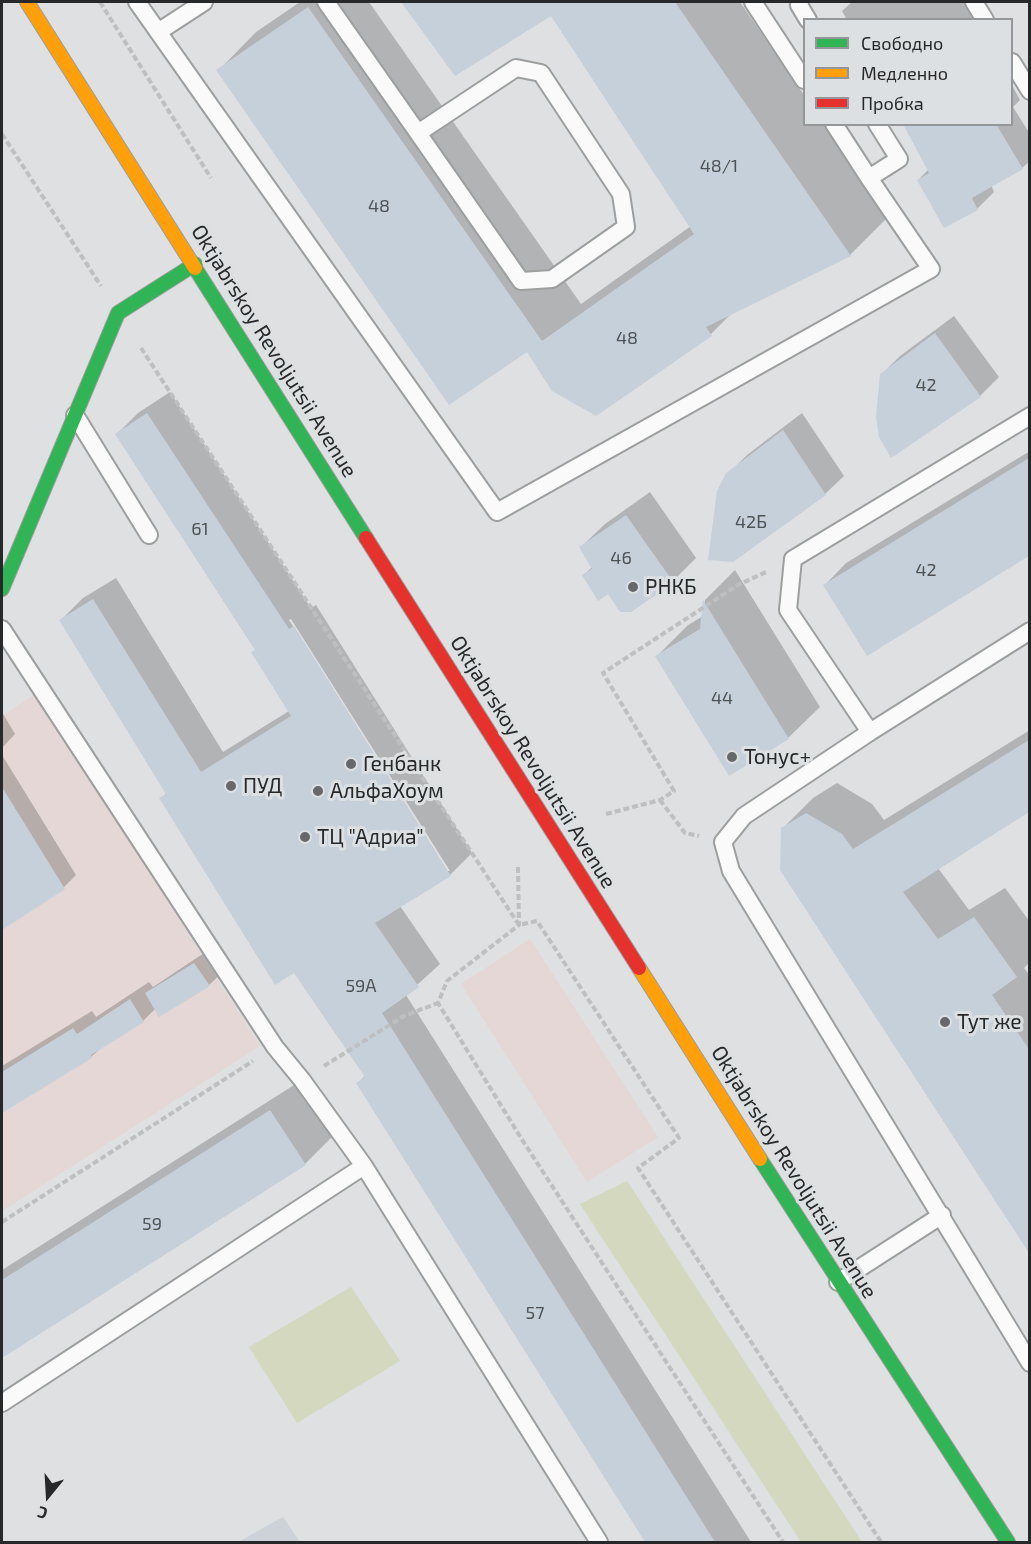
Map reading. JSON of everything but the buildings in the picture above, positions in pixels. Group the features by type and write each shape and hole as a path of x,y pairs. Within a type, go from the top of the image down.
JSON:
{"main road":[{"name":"Oktjabrskoy Revoljutsii Avenue","path":"27,2 838,1282 1008,1542"},
{"path":"2,589 118,313 195,264"}],"lane":[{"path":"137,2 496,512 931,269 835,126"},
{"path":"158,33 204,2"},
{"path":"326,2 521,281 552,279 626,226 621,194 541,73 516,68 418,133"},
{"path":"753,2 803,78"},
{"path":"800,2 799,5 807,18"},
{"path":"974,2 984,18"},
{"path":"1013,65 1029,90"},
{"path":"869,178 899,159 878,126"},
{"path":"75,415 149,535"},
{"path":"870,732 788,610 794,559 1029,416"},
{"path":"2,629 275,1047 302,1080 364,1166 599,1542"},
{"path":"1029,631 870,732 744,816 723,842 731,871 942,1215 1029,1363"},
{"path":"2,1403 364,1166"},
{"path":"838,1282 942,1215"}],"path":[{"path":"100,2 211,178"},
{"path":"2,134 519,925"},
{"path":"606,814 660,800 674,790 603,673 738,585 794,559"},
{"path":"660,800 685,833"},
{"path":"518,867 519,925"},
{"path":"302,1080 404,1016 438,1003 447,981 519,925 537,921 679,1138 638,1167 881,1542"},
{"path":"438,1003 528,1148 783,1542"},
{"path":"2,1222 275,1047"}],"shaded area":[{"path":"35,694 260,1046 2,1211 2,716"},
{"path":"530,939 658,1137 587,1182 461,984"},
{"path":"283,1517 300,1542 238,1542"}],"green space":[{"path":"627,1181 862,1542 801,1542 580,1204"},
{"path":"351,1287 400,1361 297,1423 249,1347"}],"traffic: fast":[{"path":"2,589 118,313 195,264"},
{"path":"195,268 366,538"},
{"path":"760,1159 1008,1542"}],"traffic: slow":[{"path":"27,2 195,268"},
{"path":"639,968 760,1159"}],"traffic: jam":[{"path":"366,538 639,968"}],"place":[{"name":"РНКБ","path":"633,587"},
{"name":"Тонус+","path":"732,757"},
{"name":"Генбанк","path":"351,764"},
{"name":"ПУД","path":"231,786"},
{"name":"АльфаХоум","path":"318,791"},
{"name":"ТЦ \"Адриа\"","path":"305,837"},
{"name":"Тут же","path":"945,1022"}]}
